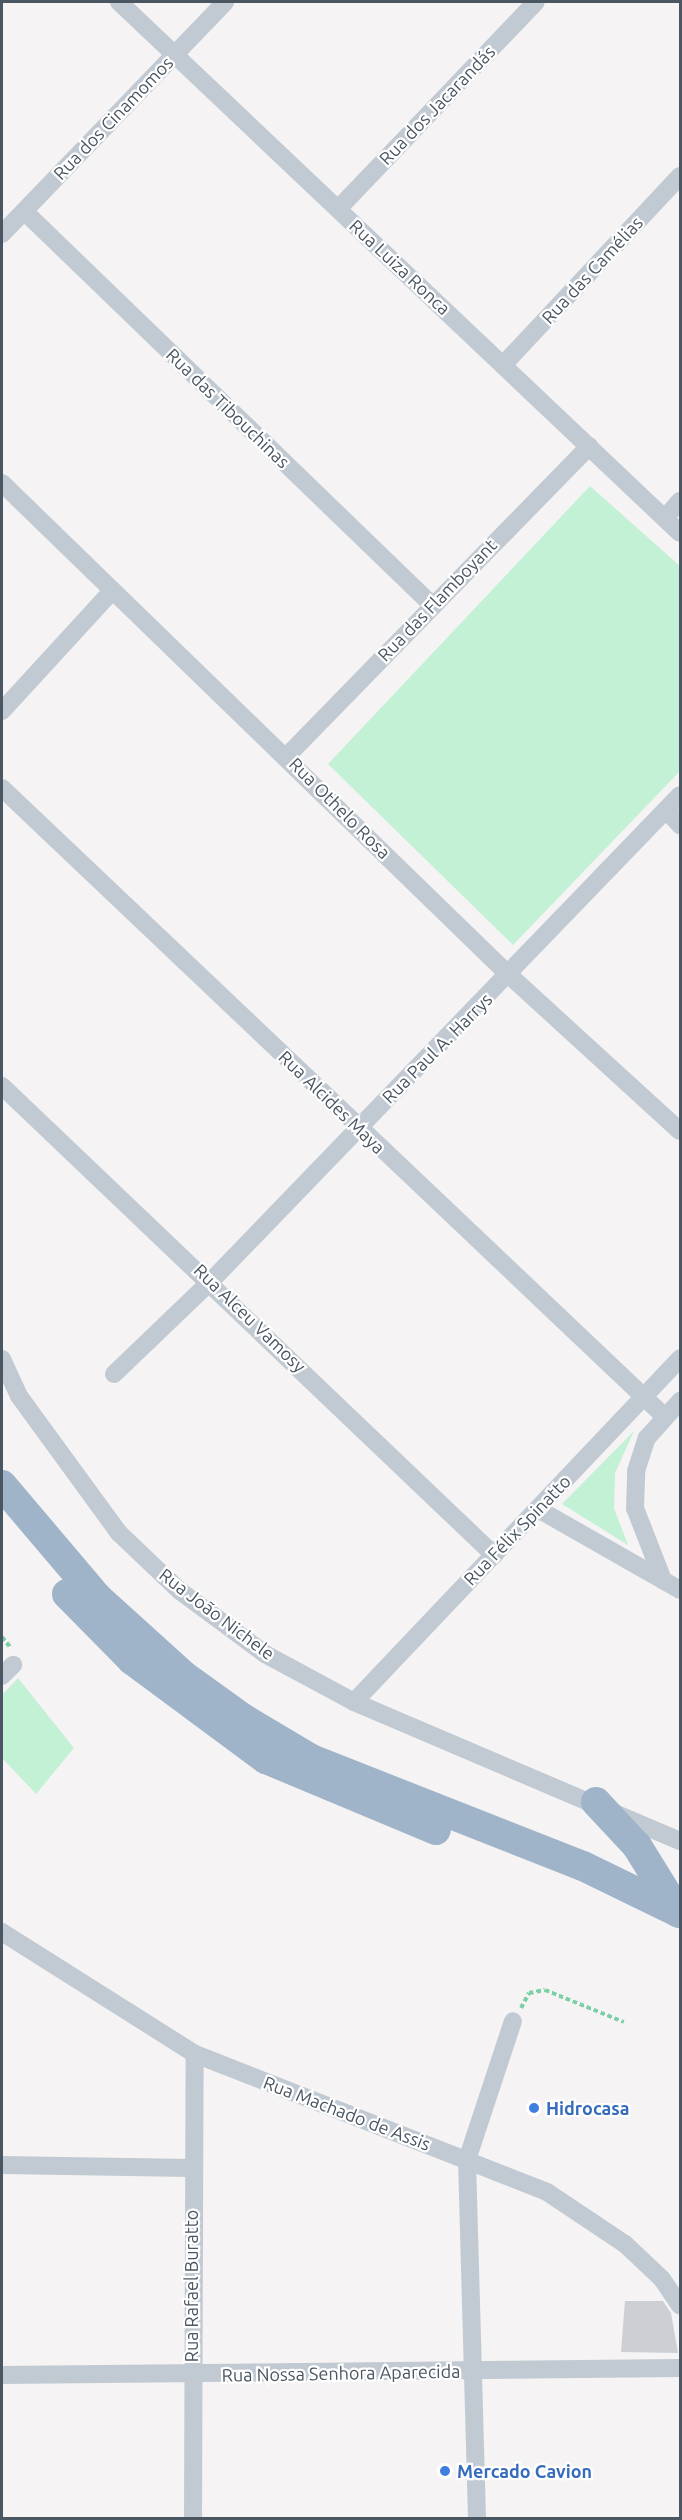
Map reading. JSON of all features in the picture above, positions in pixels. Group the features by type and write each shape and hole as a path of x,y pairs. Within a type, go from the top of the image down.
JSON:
{"highway":[{"path":"2,1485 98,1598 184,1676 244,1719 311,1759 583,1866 680,1920"},
{"path":"2,1520 132,1660 266,1759 340,1794 577,1884 680,1920"},
{"path":"596,1802 637,1845 680,1920"}],"street":[{"name":"Rua Luiza Ronca","path":"119,2 681,533"},
{"name":"Rua dos Cinamomos","path":"2,234 225,2"},
{"name":"Rua dos Jacarandás","path":"338,209 536,2"},
{"name":"Rua das Camélias","path":"503,365 681,176"},
{"name":"Rua das Tibouchinas","path":"24,211 432,604"},
{"name":"Rua das Flamboyant","path":"287,756 432,604 589,446"},
{"name":"Rua Othelo Rosa","path":"2,483 112,591 287,756 509,975 681,1131"},
{"path":"665,518 681,501"},
{"path":"2,711 112,591"},
{"name":"Rua Alcides Maya","path":"2,788 663,1415"},
{"name":"Rua Paul A. Harrys","path":"114,1374 211,1281 681,795"},
{"path":"666,810 681,825"},
{"name":"Rua Alceu Vamosy","path":"2,1086 211,1281 494,1555"},
{"name":"Rua Félix Spinatto","path":"354,1702 681,1358"},
{"name":"Rua João Nichele","path":"2,1359 19,1396 118,1533 180,1590 265,1654 354,1702 596,1802 681,1841"},
{"path":"663,1580 635,1508 636,1471 647,1438 663,1415 681,1401"},
{"path":"538,1509 681,1590"},
{"name":"Rua Machado de Assis","path":"2,1932 195,2054 467,2160 580,2211 662,2279 681,2306"},
{"path":"477,2518 470,2371 467,2160 513,2021"},
{"name":"Rua Rafael Buratto","path":"193,2518 191,2168 195,2054"},
{"path":"2,2165 191,2168"},
{"name":"Rua Nossa Senhora Aparecida","path":"2,2375 192,2376 681,2368"}],"path":[{"path":"513,2021 529,1993 545,1990 624,2022"}],"green space":[{"path":"590,486 680,566 680,771 513,945 328,764"},
{"path":"634,1431 615,1473 614,1508 628,1545 562,1504"},
{"path":"18,1678 74,1748 36,1794 2,1758 2,1695"}],"building":[{"path":"625,2301 663,2301 671,2313 678,2353 621,2352"}],"place":[{"name":"Hidrocasa","path":"534,2108"},
{"name":"Mercado Cavion","path":"445,2471"}]}
